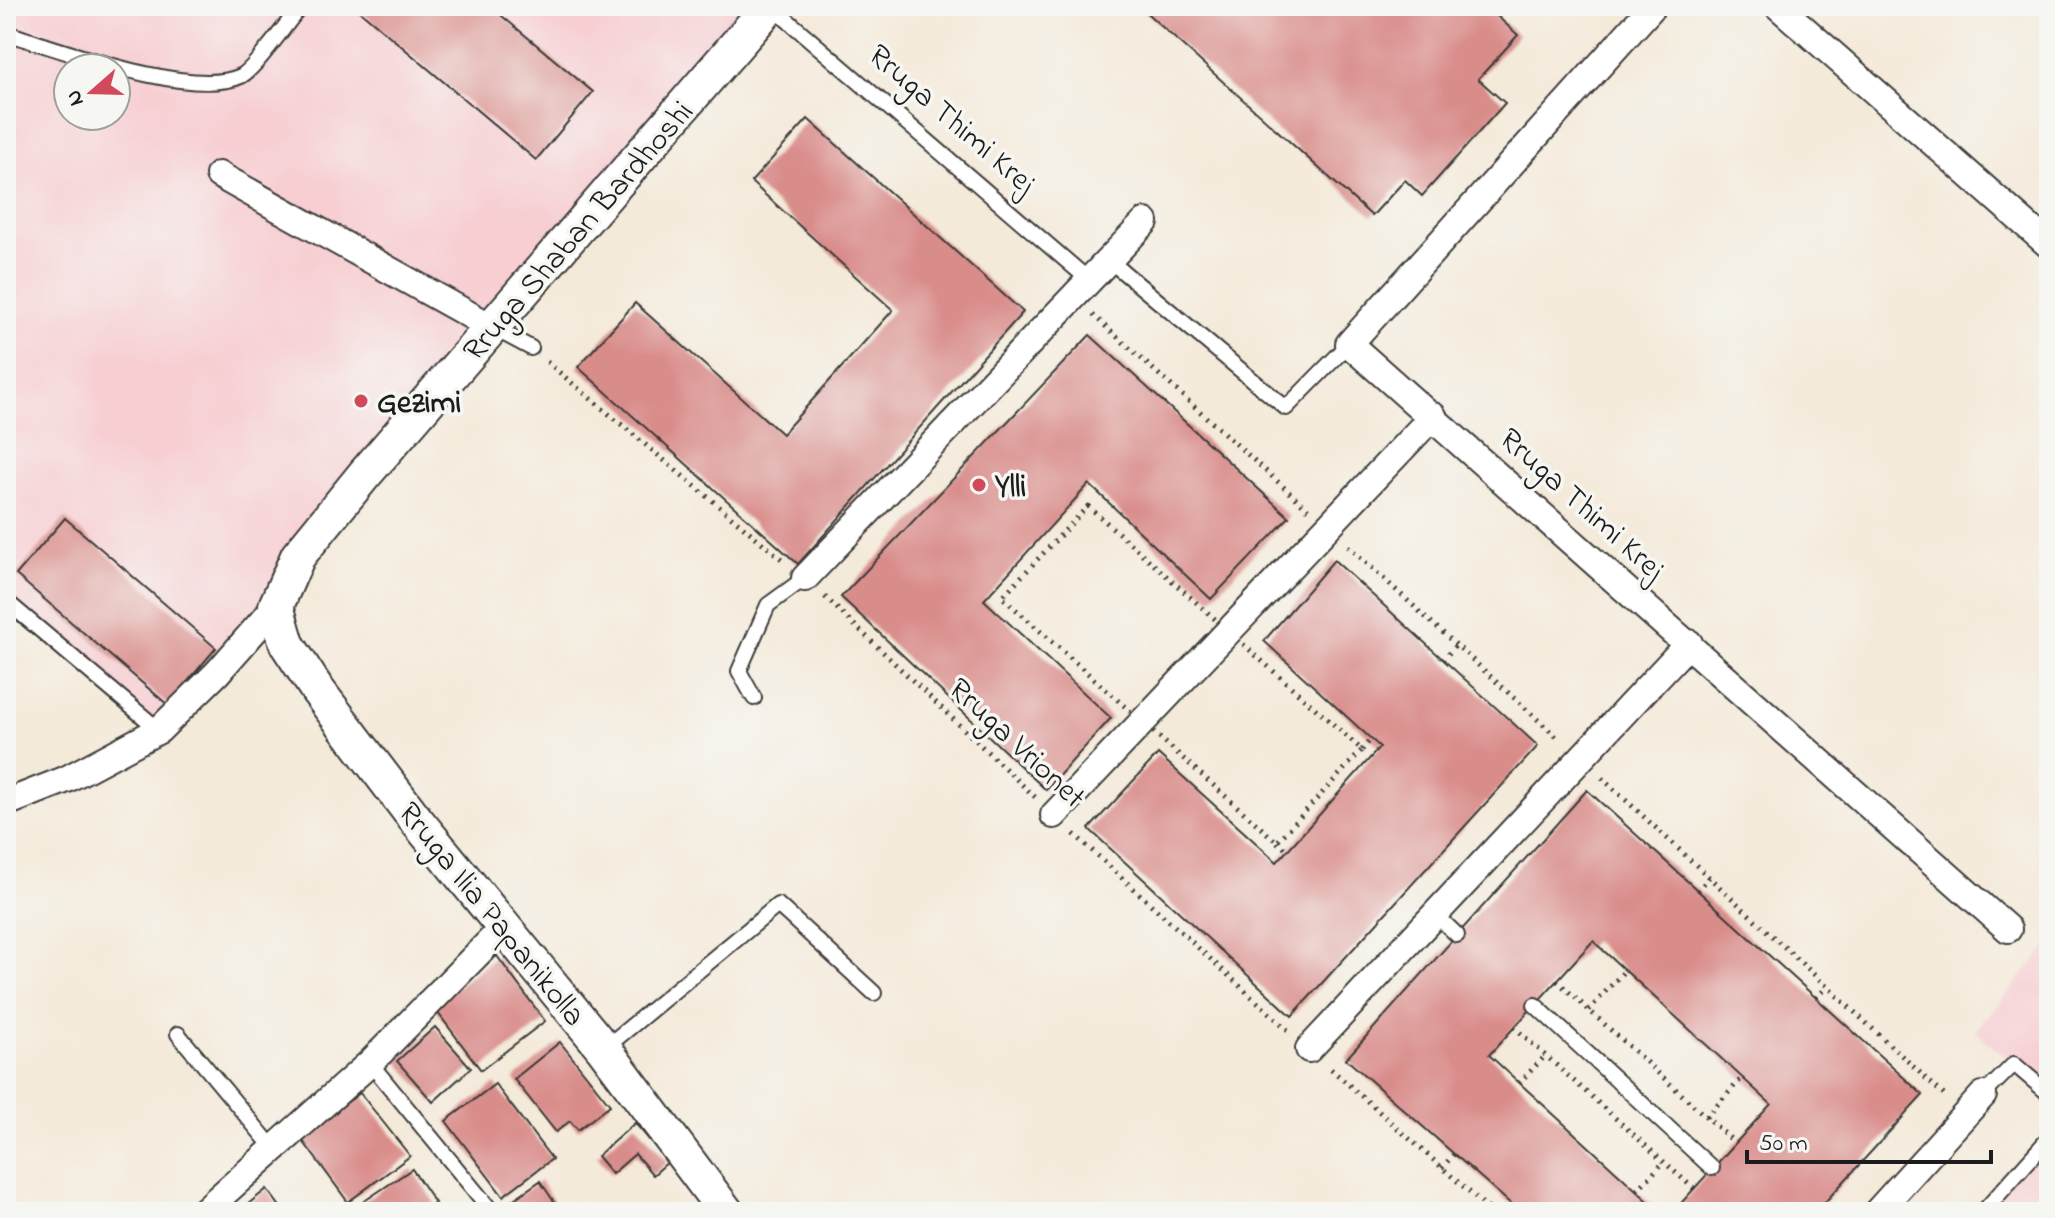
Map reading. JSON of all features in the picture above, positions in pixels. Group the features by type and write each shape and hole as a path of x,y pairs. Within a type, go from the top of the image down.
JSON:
{"street":[{"name":"Rruga Shaban Bardhoshi","path":"6,803 67,779 159,730 217,673 276,606 298,556 770,6"},
{"path":"1349,344 1653,6"},
{"path":"1778,6 2049,245"},
{"path":"219,175 493,328"},
{"path":"805,578 1145,222"},
{"name":"Rruga Thimi Krej","path":"1349,344 2008,929"},
{"path":"1054,815 1133,713 1228,631 1433,416"},
{"name":"Rruga Ilia Papanikolla","path":"276,606 287,644 318,691 416,820 604,1049 726,1212"},
{"path":"1309,1049 1689,643"},
{"path":"203,1212 370,1063 504,927"},
{"path":"1877,1212 1983,1095"}],"lane":[{"path":"6,33 139,72 209,85 243,76 301,6"},
{"name":"Rruga Thimi Krej","path":"770,6 1082,289"},
{"path":"1109,260 1286,408 1349,344"},
{"path":"493,328 531,348"},
{"path":"754,698 739,671 768,605 805,578"},
{"path":"6,601 159,730"},
{"path":"604,1049 778,905 874,993"},
{"path":"1435,914 1457,935"},
{"path":"1535,1005 1712,1168"},
{"path":"178,1034 274,1149"},
{"path":"370,1063 489,1208"},
{"path":"1983,1095 2014,1064 2049,1094"},
{"path":"1983,1212 2049,1138"}],"path":[{"path":"1082,289 1297,499"},
{"name":"Rruga Vrionet","path":"531,348 805,578 1054,815 1492,1212"},
{"path":"1206,611 1088,506 1002,597 1287,850"},
{"path":"1328,527 1965,1115"},
{"path":"1228,631 1362,750"},
{"path":"1443,660 1456,645"},
{"path":"1277,842 1371,739"},
{"path":"1698,891 1709,877"},
{"path":"1589,1010 1625,970"},
{"path":"1557,981 1735,1143"},
{"path":"1816,998 1827,987"},
{"path":"1514,1027 1694,1189"},
{"path":"1519,1083 1546,1055"},
{"path":"1706,1117 1742,1078"},
{"path":"1442,1168 1454,1154"},
{"path":"1637,1190 1664,1162"}],"shaded area":[{"path":"6,6 770,6 275,606 159,730 6,601"},
{"path":"2049,944 2049,1094 1975,1031"},
{"path":"2049,1138 2049,1212 1983,1212"}],"building":[{"path":"354,6 490,6 593,92 536,160"},
{"path":"1139,6 1486,6 1518,35 1478,79 1505,103 1422,196 1405,180 1372,216"},
{"path":"808,119 1023,312 798,564 578,367 635,303 782,434 893,310 751,182"},
{"path":"1090,335 1289,517 1211,599 1089,484 984,600 1111,718 1046,790 841,597"},
{"path":"65,518 216,648 168,705 16,575"},
{"path":"1334,560 1538,746 1292,1016 1089,829 1158,754 1277,862 1380,747 1264,641"},
{"path":"1587,790 1923,1095 1816,1212 1673,1212 1771,1104 1593,941 1489,1055 1660,1212 1520,1212 1346,1059"},
{"path":"497,956 545,1021 481,1070 432,1005"},
{"path":"435,1027 471,1068 433,1102 397,1061"},
{"path":"560,1042 610,1105 578,1130 570,1121 556,1132 514,1079"},
{"path":"495,1084 552,1159 503,1196 446,1121"},
{"path":"360,1093 410,1156 348,1202 300,1137"},
{"path":"635,1123 668,1162 653,1175 635,1154 612,1174 597,1156"},
{"path":"412,1169 435,1203 421,1212 369,1212 363,1202"},
{"path":"540,1181 561,1212 513,1212 507,1204"},
{"path":"267,1189 284,1212 238,1212"}],"place":[{"name":"Gezimi","path":"361,401"},
{"name":"Ylli","path":"979,485"}]}
